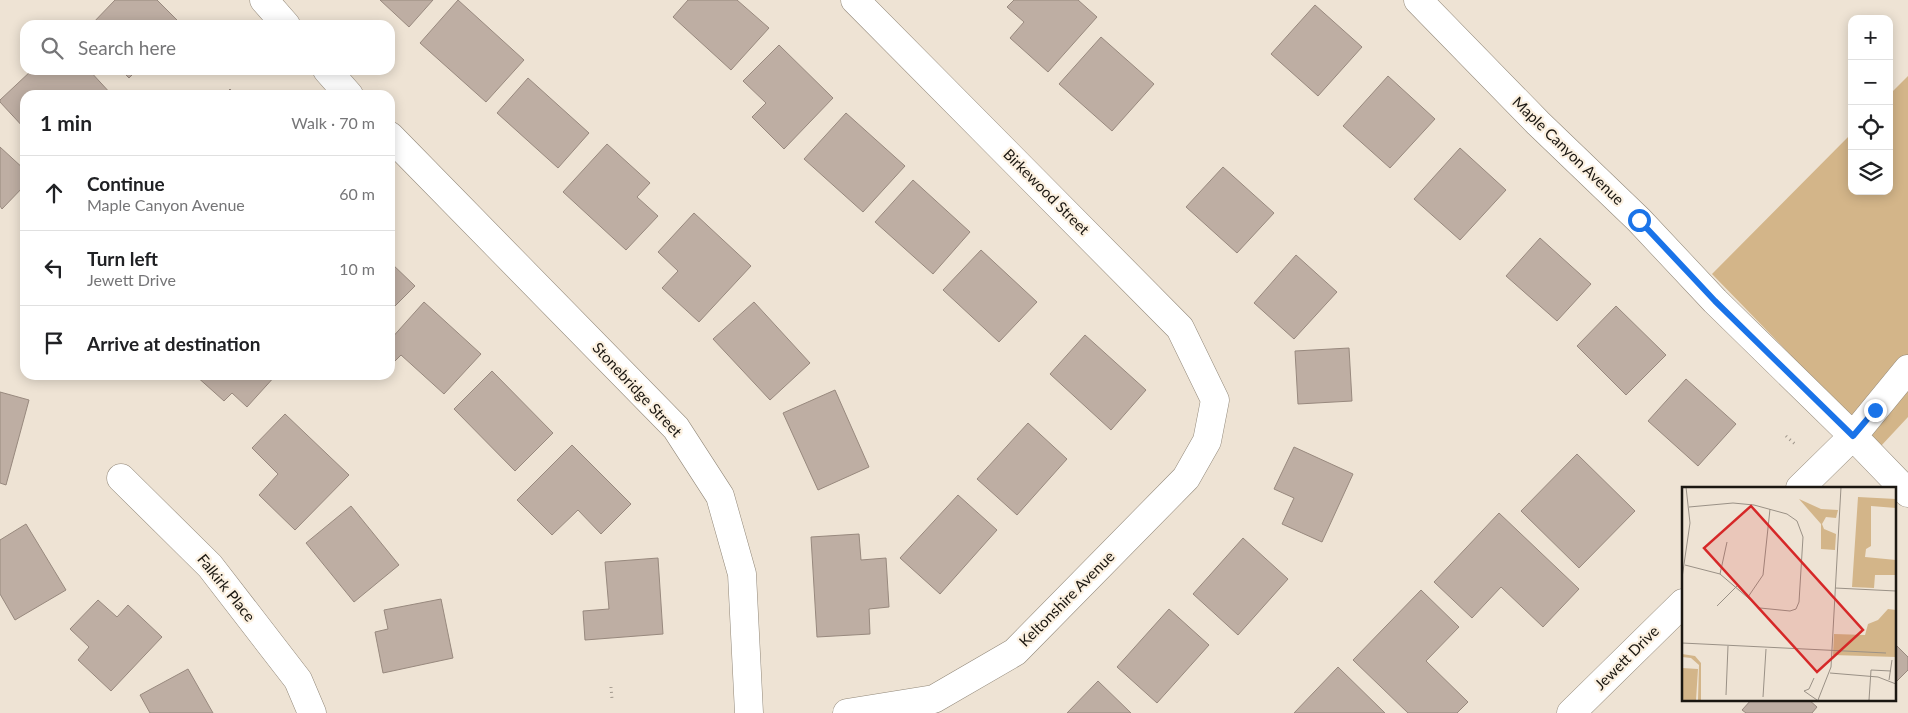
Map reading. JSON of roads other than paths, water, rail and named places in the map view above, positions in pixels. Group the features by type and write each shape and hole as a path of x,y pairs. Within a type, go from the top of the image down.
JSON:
{"street":[{"path":"264,0 282,20"},
{"name":"Birkewood Street","path":"855,0 1180,328 1215,400"},
{"name":"Maple Canyon Avenue","path":"1418,0 1538,123 1639,220 1715,301 1853,436 1908,493"},
{"path":"331,75 345,90"},
{"name":"Stonebridge Street","path":"395,141 676,428 720,496 742,574 749,713"},
{"path":"1801,487 1853,436 1908,368"},
{"name":"Keltonshire Avenue","path":"847,713 934,699 1014,652 1186,478 1207,441 1215,400"},
{"name":"Falkirk Place","path":"121,478 210,566 298,680 312,713"},
{"name":"Jewett Drive","path":"1571,713 1682,604"}]}
